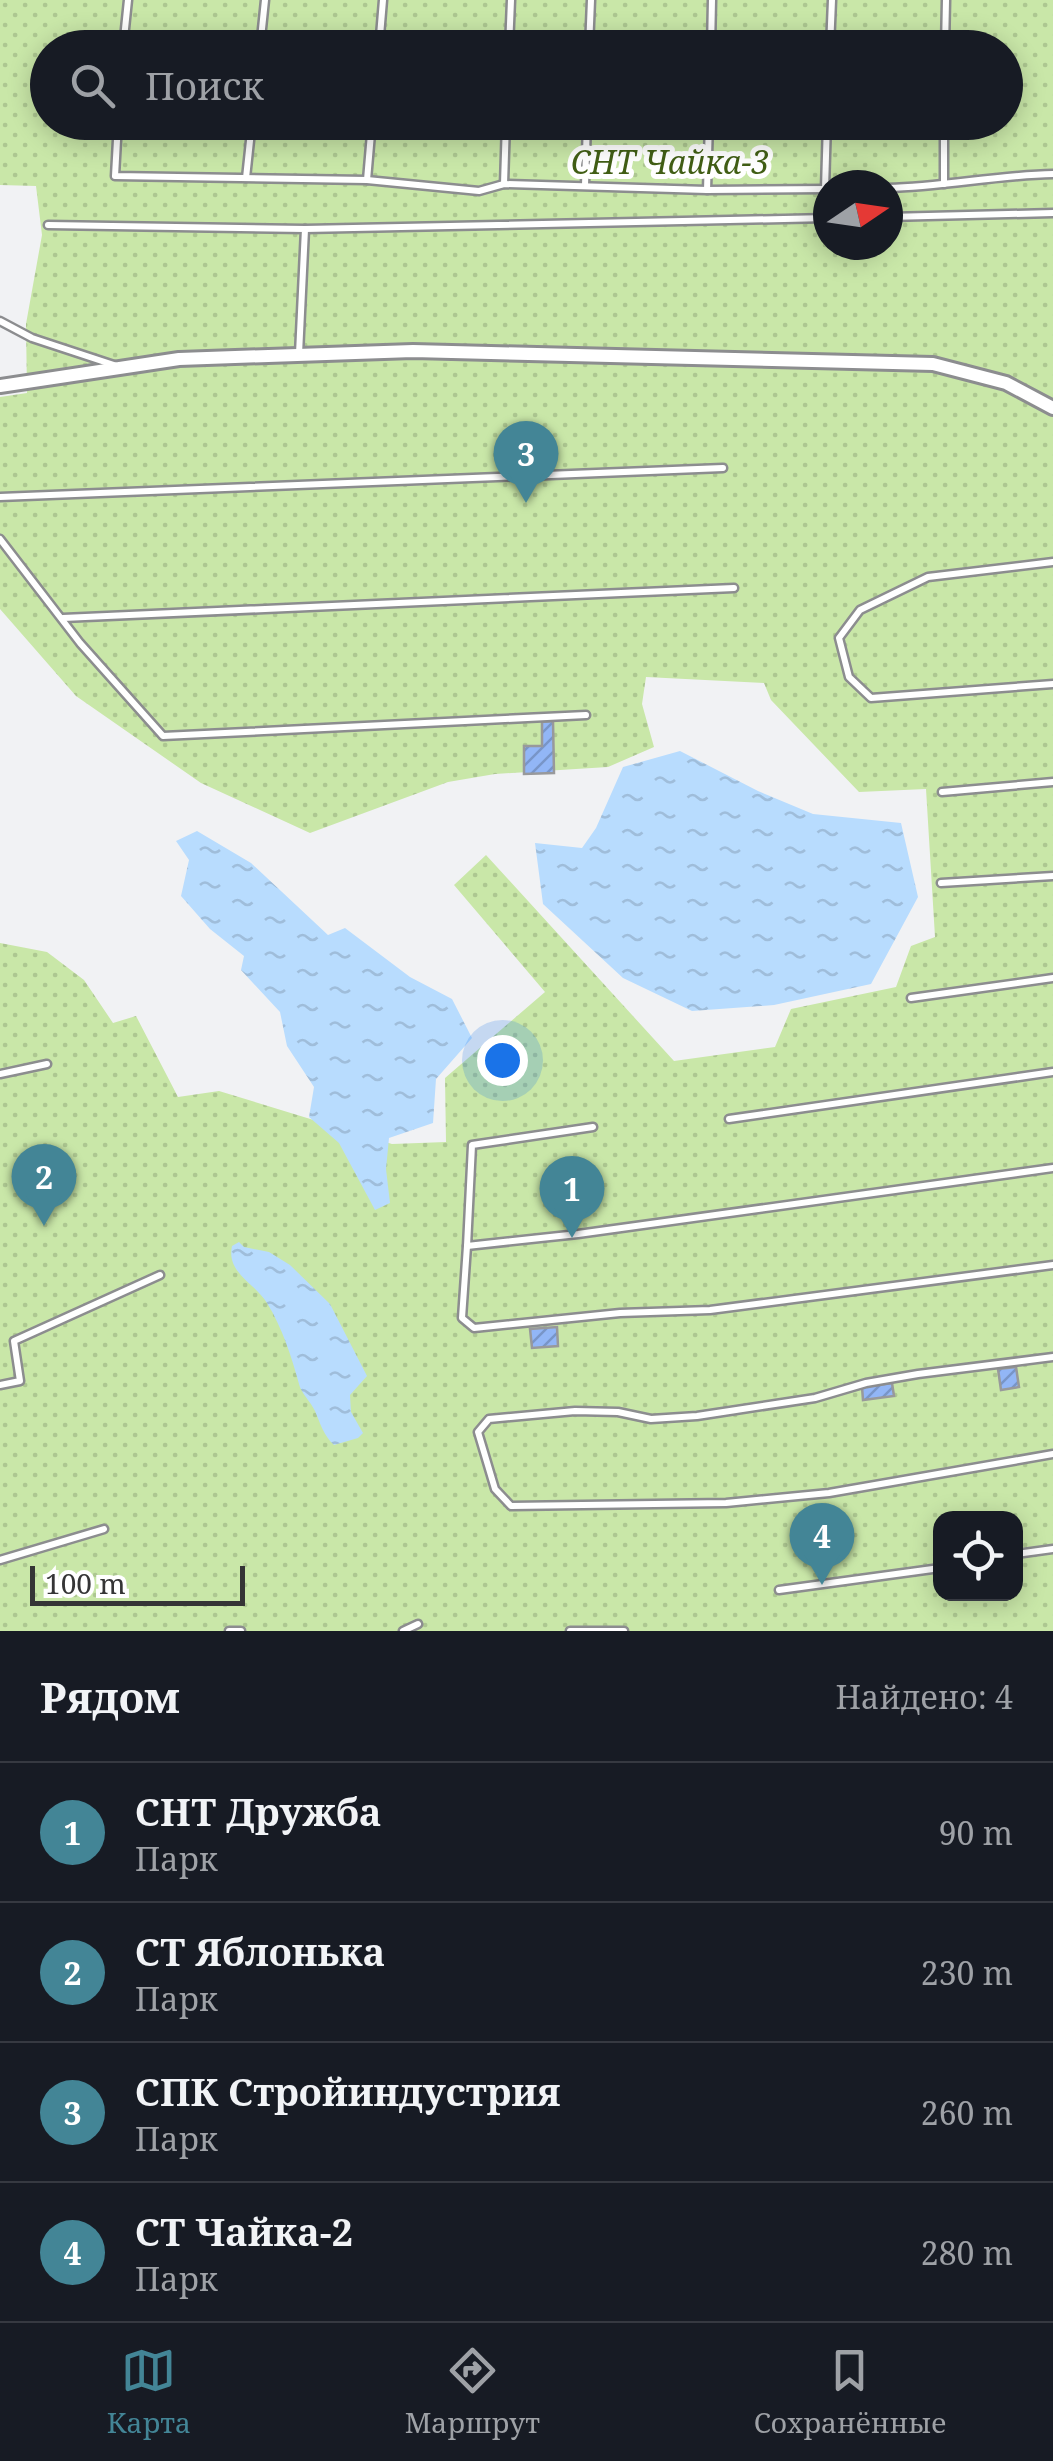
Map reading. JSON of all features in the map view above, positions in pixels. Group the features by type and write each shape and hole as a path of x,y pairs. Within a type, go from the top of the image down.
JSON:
{"street":[{"path":"0,386 179,359 432,352 933,364 1006,383 1053,408"}],"lane":[{"path":"126,30 128,0"},
{"path":"262,30 265,0"},
{"path":"380,30 383,0"},
{"path":"510,30 511,0"},
{"path":"590,30 591,0"},
{"path":"711,30 712,0"},
{"path":"831,30 832,0"},
{"path":"945,30 946,0"},
{"path":"117,140 115,176 367,180 478,191 504,184 813,190"},
{"path":"246,178 250,140"},
{"path":"367,180 370,140"},
{"path":"504,184 505,140"},
{"path":"586,186 587,140"},
{"path":"708,190 709,140"},
{"path":"826,170 827,140"},
{"path":"944,140 944,184"},
{"path":"903,188 932,188 1000,175 1053,174"},
{"path":"903,217 1053,213"},
{"path":"48,225 305,229 813,218"},
{"path":"300,355 305,229"},
{"path":"0,321 32,338 123,368"},
{"path":"0,496 723,468"},
{"path":"0,538 61,618 162,736 586,715"},
{"path":"1053,562 928,577 860,610 839,638 849,678 871,698 1053,684"},
{"path":"61,618 734,588"},
{"path":"942,792 1053,782"},
{"path":"941,882 1053,876"},
{"path":"910,998 1053,978"},
{"path":"0,1074 46,1064"},
{"path":"729,1119 1053,1072"},
{"path":"593,1127 472,1145 462,1318 474,1328 620,1312 710,1310 1053,1265"},
{"path":"467,1246 1053,1168"},
{"path":"0,1385 20,1381 14,1342 160,1275"},
{"path":"1053,1357 918,1374 866,1383 815,1398 698,1416 650,1419 618,1412 574,1411 489,1420 478,1432 495,1489 511,1506 726,1503 829,1493 1053,1454"},
{"path":"0,1560 104,1529"},
{"path":"1023,1553 1053,1549"},
{"path":"780,1590 933,1569"},
{"path":"403,1631 418,1624"},
{"path":"228,1631 241,1631"},
{"path":"570,1631 624,1631"}],"green space":[{"name":"СНТ Чайка-3","path":"0,0 1053,0 1053,1631 0,1631 0,943 47,952 84,980 113,1023 136,1016 178,1097 219,1091 392,1144 446,1142 445,1078 545,992 454,885 486,855 674,1061 775,1047 791,1009 896,987 911,946 935,937 926,789 859,792 771,700 764,683 646,677 642,704 654,747 608,767 495,774 448,782 310,833 201,783 76,696 0,609 0,397 27,393 26,324 42,235 36,186 0,185"}],"water":[{"path":"680,751 813,814 901,823 918,897 871,984 774,1005 692,1011 623,978 543,904 535,843 582,848 596,828 623,767"},
{"path":"197,831 251,863 328,935 345,928 410,977 452,999 472,1038 436,1079 433,1123 389,1138 386,1169 390,1203 375,1210 339,1143 309,1117 314,1087 287,1046 280,1012 241,970 244,956 210,929 181,896 189,860 176,841"},
{"path":"239,1242 244,1247 269,1252 290,1265 330,1304 367,1376 350,1395 351,1412 363,1433 358,1438 334,1445 325,1433 300,1387 272,1312 233,1263 232,1246"}],"building":[{"path":"553,721 554,773 524,774 524,746 542,746 542,722"},
{"path":"557,1327 558,1346 532,1348 530,1329"},
{"path":"1016,1367 1019,1387 1001,1390 998,1369"},
{"path":"892,1383 894,1396 863,1400 862,1387"}],"place":[{"name":"СПК Стройиндустрия","path":"526,503"},
{"name":"СТ Яблонька","path":"44,1226"},
{"name":"СНТ Дружба","path":"572,1238"},
{"name":"СТ Чайка-2","path":"822,1585"}]}
